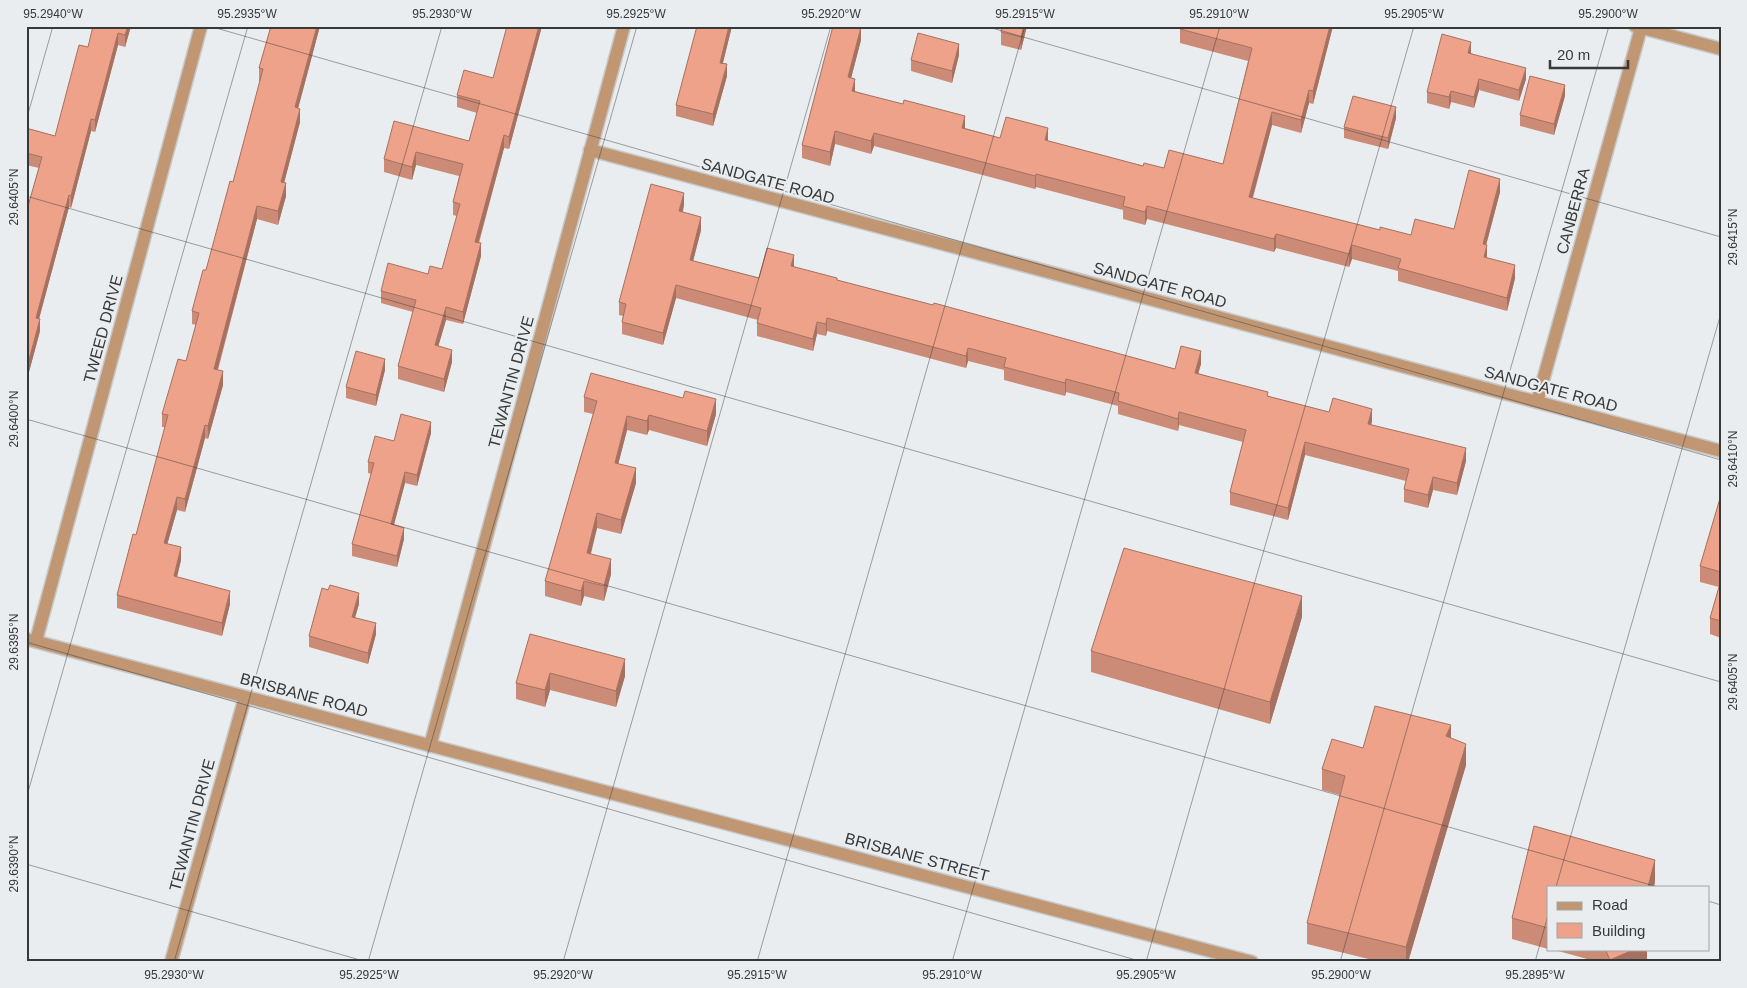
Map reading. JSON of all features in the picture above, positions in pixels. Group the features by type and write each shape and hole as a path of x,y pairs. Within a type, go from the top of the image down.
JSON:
{"street":[{"name":"TWEED DRIVE","path":"31,640 201,26"},
{"name":"TEWANTIN DRIVE","path":"430,746 624,26"},
{"path":"1638,27 1721,49"},
{"name":"CANBERRA","path":"1537,402 1638,27"},
{"name":"SANDGATE ROAD","path":"590,150 1721,451"},
{"name":"BRISBANE ROAD","path":"31,640 573,784"},
{"name":"TEWANTIN DRIVE","path":"171,962 244,696"},
{"name":"BRISBANE STREET","path":"573,784 1252,962"}],"building":[{"path":"93,26 128,26 125,35 118,33 95,120 91,119 36,318 40,319 26,371 26,213 42,157 26,153 26,128 55,136 79,45 88,47"},
{"path":"271,26 317,26 295,107 300,109 281,182 286,183 278,211 257,206 214,369 223,371 208,426 205,425 185,499 177,497 164,543 181,547 174,576 230,591 222,623 117,595 133,534 136,535 168,415 162,414 178,359 186,361 199,313 192,311 203,270 206,270 230,181 233,182 263,69 259,68"},
{"path":"507,26 539,26 509,137 504,135 475,242 481,243 463,312 446,307 435,345 452,350 444,379 398,366 416,300 381,291 388,263 428,274 430,266 442,269 460,204 453,202 463,164 416,152 412,167 384,159 394,121 469,141 480,101 457,95 464,70 493,78"},
{"path":"697,26 729,26 720,63 727,64 713,114 676,105"},
{"path":"833,26 861,27 848,77 855,79 852,91 903,104 904,100 965,116 962,128 1000,138 1006,117 1048,128 1045,140 1143,166 1144,163 1164,168 1169,150 1223,164 1252,48 1180,29 1181,26 1330,26 1313,91 1309,90 1301,120 1272,112 1249,197 1380,230 1380,227 1411,235 1415,219 1454,229 1469,170 1500,179 1483,244 1487,245 1484,257 1515,265 1507,298 1398,268 1401,259 1352,245 1349,254 1276,234 1274,239 1147,206 1145,212 1123,206 1125,197 1036,174 1035,176 874,133 871,141 835,131 830,152 802,145"},
{"path":"1002,26 1024,26 1021,37 1001,32"},
{"path":"918,33 959,44 952,71 911,60"},
{"path":"1442,34 1471,42 1468,53 1526,68 1519,90 1479,79 1474,97 1451,91 1449,97 1427,92"},
{"path":"1530,76 1565,85 1554,124 1520,115"},
{"path":"1353,96 1396,107 1388,138 1344,127"},
{"path":"651,184 684,193 679,211 701,217 690,260 759,278 767,248 794,255 791,266 837,278 837,280 933,305 934,303 1175,369 1181,346 1201,351 1195,373 1268,392 1267,396 1329,412 1333,398 1372,409 1368,424 1466,448 1457,483 1433,477 1428,495 1404,489 1409,469 1305,442 1288,508 1230,492 1246,430 1179,412 1178,419 1118,401 1119,393 1066,379 1065,383 1004,367 1006,358 968,348 966,356 827,318 826,324 817,322 813,339 757,323 761,308 676,285 663,333 622,322 626,304 619,302"},
{"path":"356,351 385,359 376,395 346,387"},
{"path":"591,373 683,398 685,391 716,399 707,431 649,415 647,421 627,416 615,463 636,468 621,520 597,513 587,553 611,559 604,586 584,581 581,591 545,581 597,401 584,397"},
{"path":"401,414 431,422 417,475 405,472 391,524 404,528 397,556 352,544 374,463 368,462 375,436 394,441"},
{"path":"1721,495 1721,572 1700,566"},
{"path":"1124,548 1302,596 1270,702 1091,651"},
{"path":"1721,580 1721,621 1710,618"},
{"path":"330,585 359,593 352,617 376,623 368,653 309,636 322,588 328,590"},
{"path":"530,634 625,659 616,691 550,673 545,690 516,683"},
{"path":"1375,706 1451,725 1446,736 1466,744 1406,947 1307,923 1345,776 1322,769 1332,739 1363,748"},
{"path":"1534,826 1655,860 1648,886 1547,886 1547,928 1512,918"},
{"path":"1605,950 1633,950 1610,960"}]}
